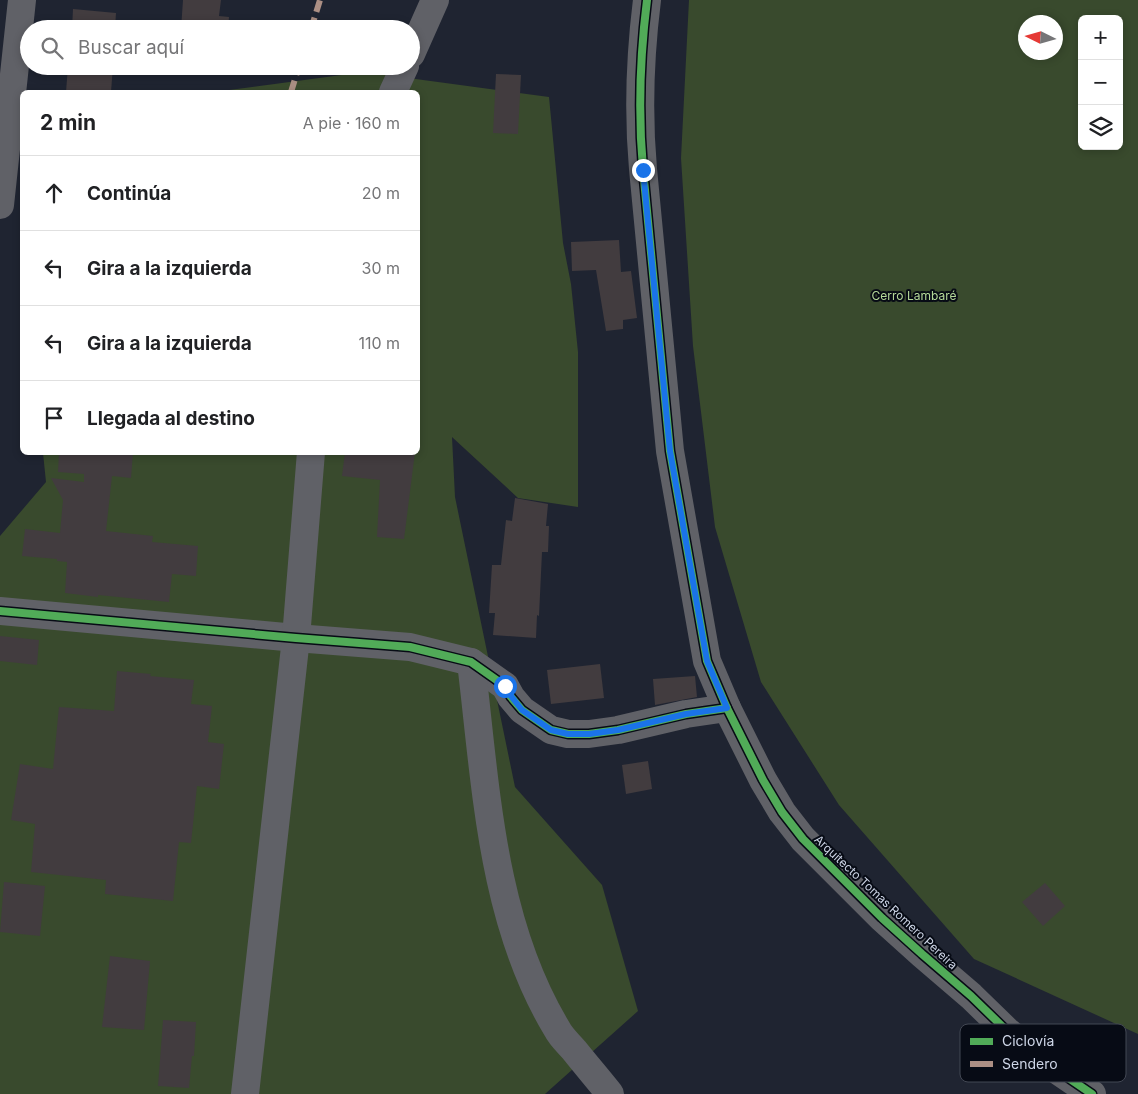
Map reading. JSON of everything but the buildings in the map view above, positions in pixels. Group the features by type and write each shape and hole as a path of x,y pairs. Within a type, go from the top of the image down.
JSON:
{"street":[{"path":"0,205 22,0"},
{"path":"420,35 436,0"},
{"name":"Arquitecto Tomas Romero Pereira","path":"647,0 642,59 640,139 670,451 707,661 727,708 763,780 782,812 803,839 882,918 971,996 999,1024"},
{"path":"394,90 401,75"},
{"path":"245,1094 296,638 311,455"},
{"path":"0,610 410,647 471,662 505,686 522,710 551,730 568,734 589,734 618,730 686,714 727,708"},
{"path":"471,662 485,790 503,893 520,951 534,986 558,1031 610,1094"},
{"name":"Arquitecto Tomas Romero Pereira","path":"1074,1082 1092,1094"}],"green space":[{"name":"Cerro Lambaré","path":"689,0 1138,0 1138,1034 1126,1029 1126,1024 1116,1024 974,959 839,805 761,682 715,527 693,346 681,158"},
{"path":"342,75 386,75 549,97 563,243 571,284 578,352 578,507 518,498 452,437 455,497 515,787 602,885 638,1011 545,1094 0,1094 0,536 46,482 43,455 420,455 420,90 229,90"}],"marked path":[{"path":"314,20 320,0"},
{"path":"292,90 296,75"}],"cycle path":[{"path":"647,0 640,84 643,169 670,451 707,661 727,708 763,780 782,812 803,839 882,918 971,996 1000,1024"},
{"path":"0,611 410,647 471,662 505,686 522,710 551,730 568,734 589,734 618,730 686,714 727,708"},
{"path":"1074,1082 1092,1094"}],"route":[{"path":"505,686 522,710 551,730 568,734 589,734 618,730 686,714 727,708 707,661 670,451 643,170"}]}
